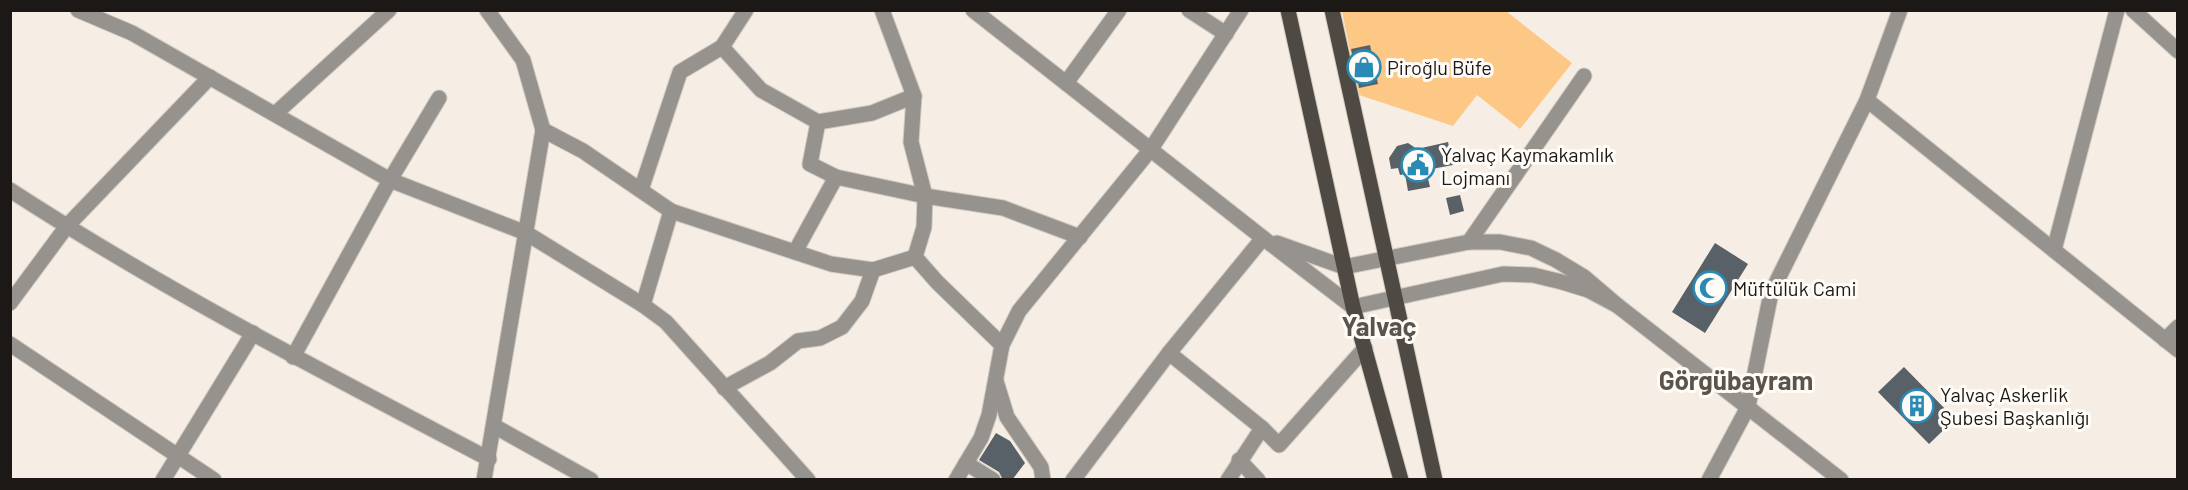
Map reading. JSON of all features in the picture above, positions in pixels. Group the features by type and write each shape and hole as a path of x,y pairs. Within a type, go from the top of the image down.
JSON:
{"main road":[{"path":"1288,10 1353,306 1401,480"},
{"path":"1332,10 1435,480"}],"street":[{"path":"78,10 132,33 390,180 525,233 643,305 666,322 808,480"},
{"path":"275,114 389,10"},
{"path":"641,190 680,72 722,47 746,10"},
{"path":"882,10 914,96 911,142 925,196 924,226 915,257"},
{"path":"1066,83 1119,10"},
{"path":"1189,10 1226,34"},
{"path":"956,480 981,438 989,415 1002,345 1019,311 1151,149 1241,10"},
{"path":"1709,480 1748,407 1771,294 1867,100 1900,10"},
{"path":"2054,250 2117,10"},
{"path":"2133,10 2178,51"},
{"path":"484,480 543,130 523,60 490,12"},
{"path":"980,13 1263,238 1353,306 1503,274 1533,275 1562,282 1588,290 1618,306"},
{"path":"722,47 762,90 818,122 872,113 914,96"},
{"path":"1469,242 1584,76"},
{"path":"10,303 67,226 210,77"},
{"path":"293,357 390,180 439,98"},
{"path":"1867,100 2178,350"},
{"path":"818,122 810,164 836,177 925,196 1003,208 1080,237"},
{"path":"543,130 583,151 671,211 831,264 873,270 915,257"},
{"path":"795,252 836,177"},
{"path":"10,190 67,226 293,357 489,459"},
{"path":"643,305 671,211"},
{"path":"1263,238 1344,267 1469,242 1500,242 1531,248 1584,277 1841,480"},
{"path":"1073,480 1169,353 1263,238"},
{"path":"915,257 937,282 1002,345"},
{"path":"724,388 770,363 798,341 820,338 842,327 862,301 873,270"},
{"path":"2165,340 2178,327"},
{"path":"163,480 253,333"},
{"path":"10,344 214,480"},
{"path":"1169,353 1262,428 1279,445 1365,348"},
{"path":"996,379 1007,417 1041,466 1043,480"},
{"path":"494,426 591,480"},
{"path":"1228,480 1262,428"},
{"path":"1239,460 1258,480"},
{"path":"966,463 993,480"}],"shaded area":[{"path":"1342,11 1506,11 1572,63 1520,129 1477,95 1453,126 1359,95"}],"building":[{"name":"Piroğlu Büfe","path":"1370,45 1378,84 1359,88 1351,49"},
{"name":"Yalvaç Kaymakamlık Lojmanı","path":"1448,142 1453,165 1426,170 1430,187 1408,191 1405,174 1400,175 1398,168 1391,169 1389,158 1397,146 1408,143 1417,149"},
{"path":"1460,195 1464,211 1450,215 1446,198"},
{"name":"Müftülük Cami","path":"1715,243 1748,264 1705,333 1672,312"},
{"name":"Yalvaç Askerlik Şubesi Başkanlığı","path":"1904,367 1955,419 1929,444 1878,392"},
{"path":"996,433 1010,441 1025,463 1012,480 1003,480 999,472 979,460"}],"place":[{"name":"Piroğlu Büfe","path":"1364,67"},
{"name":"Yalvaç Kaymakamlık Lojmanı","path":"1418,165"},
{"name":"Müftülük Cami","path":"1710,288"},
{"name":"Yalvaç Askerlik Şubesi Başkanlığı","path":"1917,406"}],"district":[{"name":"Yalvaç","path":"1379,325"},
{"name":"Görgübayram","path":"1736,379"}]}
